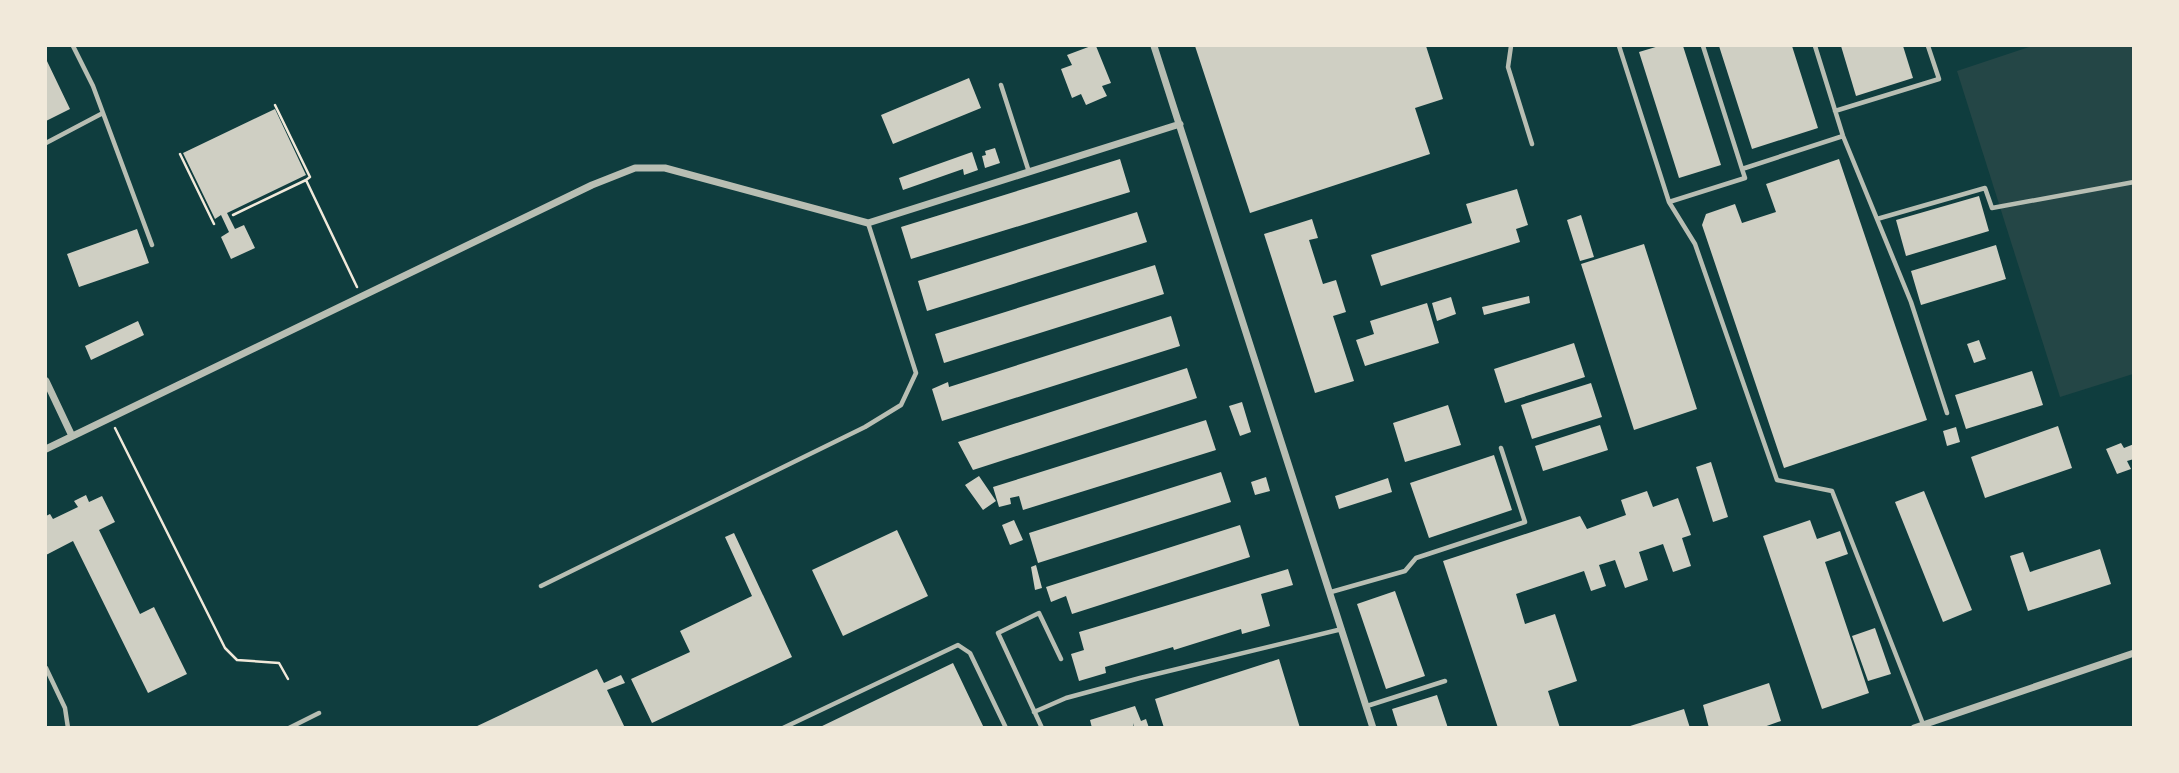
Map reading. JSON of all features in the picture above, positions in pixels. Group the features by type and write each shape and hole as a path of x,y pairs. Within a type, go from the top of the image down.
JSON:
{"street":[{"path":"1154,46 1373,727"},
{"path":"46,449 592,185 635,168 665,168 868,223 1180,124"},
{"path":"46,381 72,436"},
{"path":"1914,727 2133,653"}],"lane":[{"path":"73,46 93,86 101,114 152,245"},
{"path":"1511,46 1508,67 1532,144"},
{"path":"1619,46 1669,202 1695,244 1777,480 1832,491 1923,724"},
{"path":"1669,202 1745,177 1703,46"},
{"path":"1815,46 1843,136 1912,302 1947,413"},
{"path":"1835,111 1939,79 1928,46"},
{"path":"1001,85 1029,172"},
{"path":"46,143 101,114"},
{"path":"1742,169 1843,136"},
{"path":"1877,219 1985,188 1992,208 2133,182"},
{"path":"541,586 864,427 901,405 916,373 868,223"},
{"path":"1331,592 1405,571 1416,558 1525,522 1501,448"},
{"path":"1042,727 998,633 1039,613 1061,659"},
{"path":"1034,712 1062,699 1140,678 1343,629"},
{"path":"783,727 958,645 970,653 1006,727"},
{"path":"46,668 65,708 68,727"},
{"path":"1367,706 1445,681"},
{"path":"289,727 319,713"}],"path":[{"path":"233,215 310,177 275,105"},
{"path":"180,154 214,224"},
{"path":"306,180 357,287"},
{"path":"115,428 225,648 237,660 279,663 288,679"}],"shaded area":[{"path":"2032,46 2133,46 2133,374 2060,397 1957,71"}],"building":[{"path":"1096,46 1111,83 1102,86 1107,96 1086,105 1081,94 1072,98 1061,69 1072,65 1067,55"},
{"path":"1195,46 1426,46 1443,99 1415,108 1430,154 1250,213"},
{"path":"1659,46 1683,46 1721,165 1679,178 1639,52"},
{"path":"1719,46 1792,46 1818,128 1752,149"},
{"path":"1841,46 1903,46 1913,78 1856,96"},
{"path":"46,59 70,109 46,121"},
{"path":"969,78 981,108 893,144 881,115"},
{"path":"275,109 306,175 227,213 235,229 244,225 255,248 231,259 221,237 229,232 221,215 215,219 183,153"},
{"path":"995,148 1000,163 985,168 982,156 986,155 985,151"},
{"path":"972,152 978,170 964,175 963,169 903,190 899,178"},
{"path":"1120,159 1130,192 911,259 901,227"},
{"path":"1839,159 1927,420 1784,468 1702,225 1706,214 1735,204 1742,223 1776,212 1766,184"},
{"path":"1517,189 1528,225 1516,229 1520,242 1381,286 1371,255 1472,223 1466,204"},
{"path":"1979,196 1989,231 1906,256 1896,220"},
{"path":"1137,212 1147,242 927,311 918,281"},
{"path":"1581,215 1594,257 1580,261 1567,220"},
{"path":"1312,219 1318,238 1309,240 1323,284 1336,280 1346,312 1333,316 1354,381 1315,393 1264,234"},
{"path":"137,229 149,263 79,287 67,254"},
{"path":"1644,244 1697,409 1634,430 1581,264"},
{"path":"1996,245 2006,279 1921,305 1911,271"},
{"path":"1155,265 1164,294 944,363 935,334"},
{"path":"1529,296 1530,303 1484,315 1482,307"},
{"path":"1451,297 1456,314 1437,321 1432,303"},
{"path":"1427,303 1439,343 1365,366 1356,340 1374,334 1370,321"},
{"path":"1171,316 1180,346 942,421 932,389 948,382 949,387"},
{"path":"138,321 144,335 91,360 85,346"},
{"path":"1979,340 1986,359 1974,363 1967,344"},
{"path":"1574,343 1585,377 1505,403 1494,369"},
{"path":"1187,368 1197,398 973,470 958,442"},
{"path":"2032,371 2043,405 1966,429 1955,395"},
{"path":"1591,383 1602,417 1532,439 1521,405"},
{"path":"1242,402 1251,432 1240,436 1229,406"},
{"path":"1448,405 1461,445 1405,462 1393,423"},
{"path":"1206,420 1216,450 1023,510 1019,496 1010,498 1011,504 999,507 993,487"},
{"path":"1600,425 1608,450 1543,471 1535,446"},
{"path":"2058,426 2072,468 1985,498 1971,457"},
{"path":"1956,427 1960,442 1947,446 1943,431"},
{"path":"2121,443 2124,448 2134,444 2134,459 2127,461 2131,469 2117,474 2106,449"},
{"path":"1494,455 1512,510 1429,538 1410,483"},
{"path":"1711,462 1728,517 1713,522 1696,467"},
{"path":"1221,472 1231,502 1038,563 1029,533"},
{"path":"979,476 996,501 983,510 965,485"},
{"path":"1266,477 1270,491 1255,495 1251,482"},
{"path":"1388,478 1392,492 1339,509 1335,496"},
{"path":"1647,491 1653,507 1678,498 1691,535 1682,538 1691,566 1673,572 1663,544 1639,552 1648,580 1625,588 1615,560 1599,565 1606,586 1591,591 1584,571 1516,594 1525,624 1555,614 1577,681 1548,691 1560,728 1498,728 1443,561 1580,516 1587,529 1626,515 1621,500"},
{"path":"1924,491 1972,610 1943,622 1895,502"},
{"path":"86,495 89,502 102,496 115,522 99,530 140,614 154,607 187,674 148,693 73,541 46,555 46,516 50,514 53,519 78,507 74,501"},
{"path":"1014,520 1023,540 1010,545 1002,525"},
{"path":"1810,520 1817,539 1840,531 1848,554 1825,562 1869,693 1822,709 1763,536"},
{"path":"1240,525 1250,557 1072,614 1066,596 1051,602 1046,587"},
{"path":"897,530 928,596 843,636 812,570"},
{"path":"734,533 792,657 652,723 631,679 690,652 680,631 752,596 725,537"},
{"path":"2100,549 2111,584 2028,611 2010,556 2023,552 2030,572"},
{"path":"1036,565 1042,588 1035,590 1031,567"},
{"path":"1288,569 1293,585 1261,594 1270,626 1242,634 1241,629 1174,650 1173,647 1105,667 1106,673 1079,681 1071,654 1084,650 1079,632"},
{"path":"1395,591 1425,676 1386,689 1357,604"},
{"path":"1875,628 1891,674 1868,681 1852,636"},
{"path":"1279,659 1300,728 1164,728 1155,699"},
{"path":"953,663 984,728 818,728"},
{"path":"597,669 604,683 621,675 625,683 607,690 625,728 473,728"},
{"path":"1769,683 1781,721 1761,728 1709,728 1703,705"},
{"path":"1437,695 1448,728 1398,728 1392,709"},
{"path":"1135,706 1141,721 1146,719 1149,728 1134,728 1133,723 1133,728 1092,728 1090,720"},
{"path":"1684,709 1690,728 1627,728 1627,727"}]}
